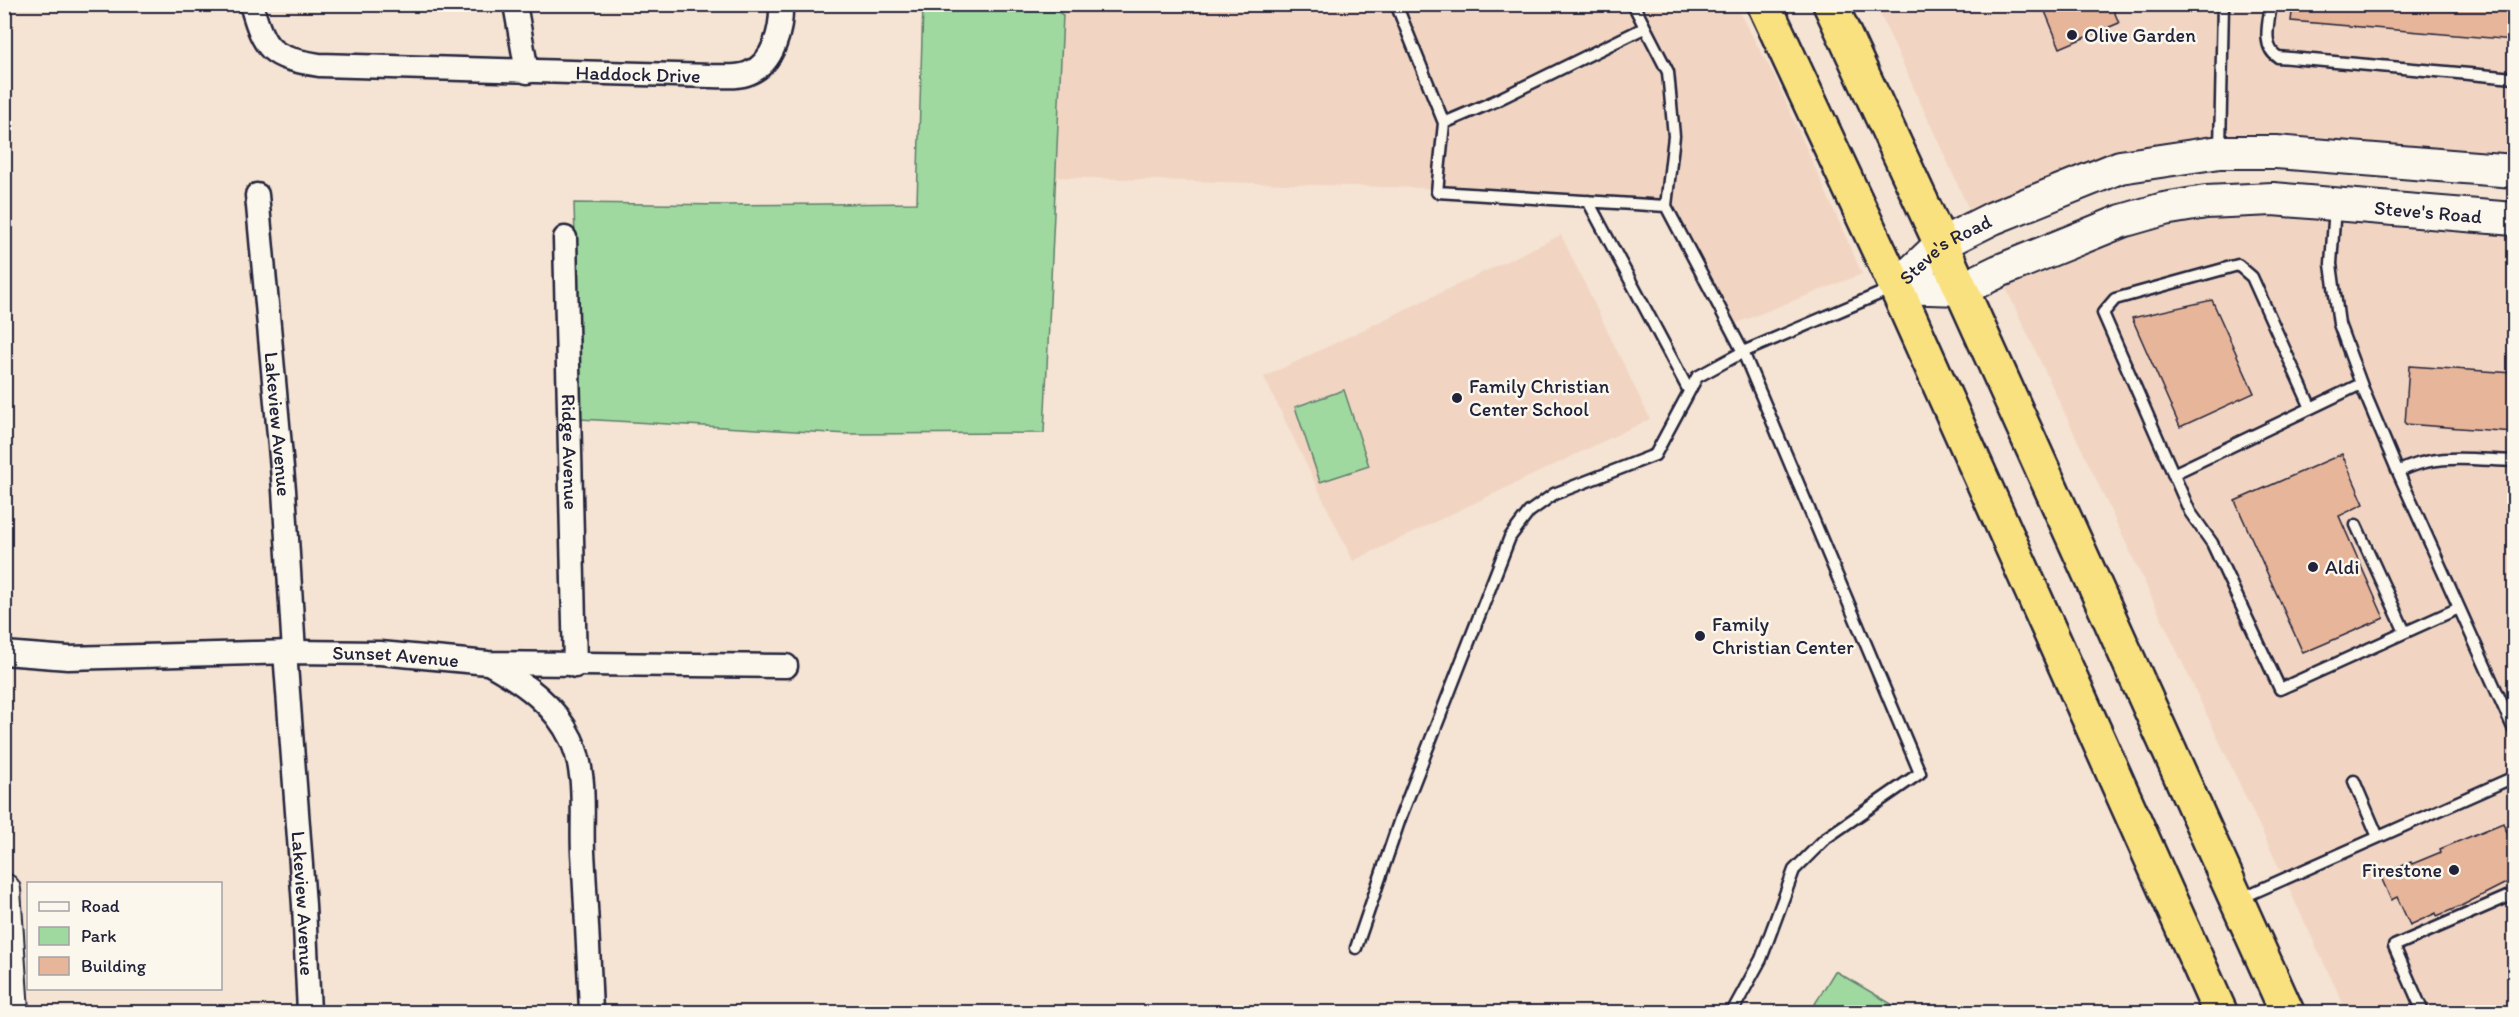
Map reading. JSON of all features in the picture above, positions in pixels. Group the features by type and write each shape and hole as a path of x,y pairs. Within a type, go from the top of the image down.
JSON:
{"highway":[{"path":"1764,4 1896,287 2220,1012"},
{"path":"1830,4 1962,289 2287,1012"}],"street":[{"name":"Haddock Drive","path":"251,4 260,35 271,50 295,61 319,65 711,76 750,73 763,63 776,41 781,4"},
{"path":"515,4 527,72"},
{"name":"Steve's Road","path":"1896,287 1941,244 1993,218 2120,167 2220,152 2276,152 2514,171"},
{"name":"Lakeview Avenue","path":"257,195 284,490 309,1012"},
{"name":"Steve's Road","path":"1896,287 1962,289 1999,271 2103,229 2164,209 2206,202 2249,198 2514,219"},
{"name":"Ridge Avenue","path":"565,238 575,666"},
{"name":"Sunset Avenue","path":"4,653 68,658 290,652 380,653 488,663 575,666 786,666"},
{"path":"488,663 536,694 556,716 571,739 579,761 584,795 583,849 591,1012"},
{"path":"4,890 12,1012"}],"lane":[{"path":"1396,4 1398,15 1444,123 1437,192 1665,206"},
{"path":"1633,4 1668,72 1674,136 1665,206 1743,352 1920,773 1826,838 1794,870 1761,959 1732,1012"},
{"path":"2220,152 2223,4"},
{"path":"2271,4 2268,45 2272,54 2278,57 2514,78"},
{"path":"1444,123 1493,102 1644,28"},
{"path":"1588,201 1689,391"},
{"path":"2335,204 2331,264 2339,324 2398,472 2514,730"},
{"path":"2311,408 2252,277 2238,265 2115,299 2105,308 2103,313 2190,512 2212,543 2280,688 2459,608"},
{"path":"1356,948 1401,816 1510,537 1529,512 1554,494 1655,455 1697,377 1743,352 1896,287"},
{"path":"2173,474 2361,384"},
{"path":"2398,472 2415,463 2434,459 2514,461"},
{"path":"2356,525 2405,632"},
{"path":"2236,900 2514,777"},
{"path":"2354,781 2378,837"},
{"path":"2423,1012 2394,946 2514,894"}],"shaded area":[{"path":"1047,5 1735,5 1775,77 1862,274 1724,328 1668,208 1421,188 1055,177 1063,15"},
{"path":"1876,5 2514,5 2514,160 2277,141 1972,216"},
{"path":"2227,211 2514,230 2514,1012 2347,1012 2003,282 2125,232"},
{"name":"Family Christian Center School","path":"1561,235 1650,419 1353,561 1264,377"}],"green space":[{"path":"923,5 1047,5 1063,15 1044,433 849,434 580,419 574,203 727,205 917,203"},
{"path":"1344,390 1369,466 1320,482 1295,407"},
{"path":"1835,971 1905,1012 1810,1012"}],"building":[{"name":"Olive Garden","path":"2042,4 2111,4 2119,23 2060,48"},
{"path":"2293,4 2514,4 2514,40 2291,21"},
{"path":"2212,300 2254,393 2180,427 2132,318"},
{"path":"2409,366 2514,373 2514,432 2405,424"},
{"name":"Aldi","path":"2342,454 2364,504 2339,516 2384,618 2303,653 2235,501"},
{"name":"Firestone","path":"2503,823 2514,848 2514,879 2461,906 2437,916 2436,913 2410,925 2397,897 2391,900 2380,875 2441,852 2440,849"}],"place":[{"name":"Olive Garden","path":"2072,35"},
{"name":"Family Christian Center School","path":"1457,398"},
{"name":"Aldi","path":"2313,567"},
{"name":"Family Christian Center","path":"1700,636"},
{"name":"Firestone","path":"2454,870"}]}
